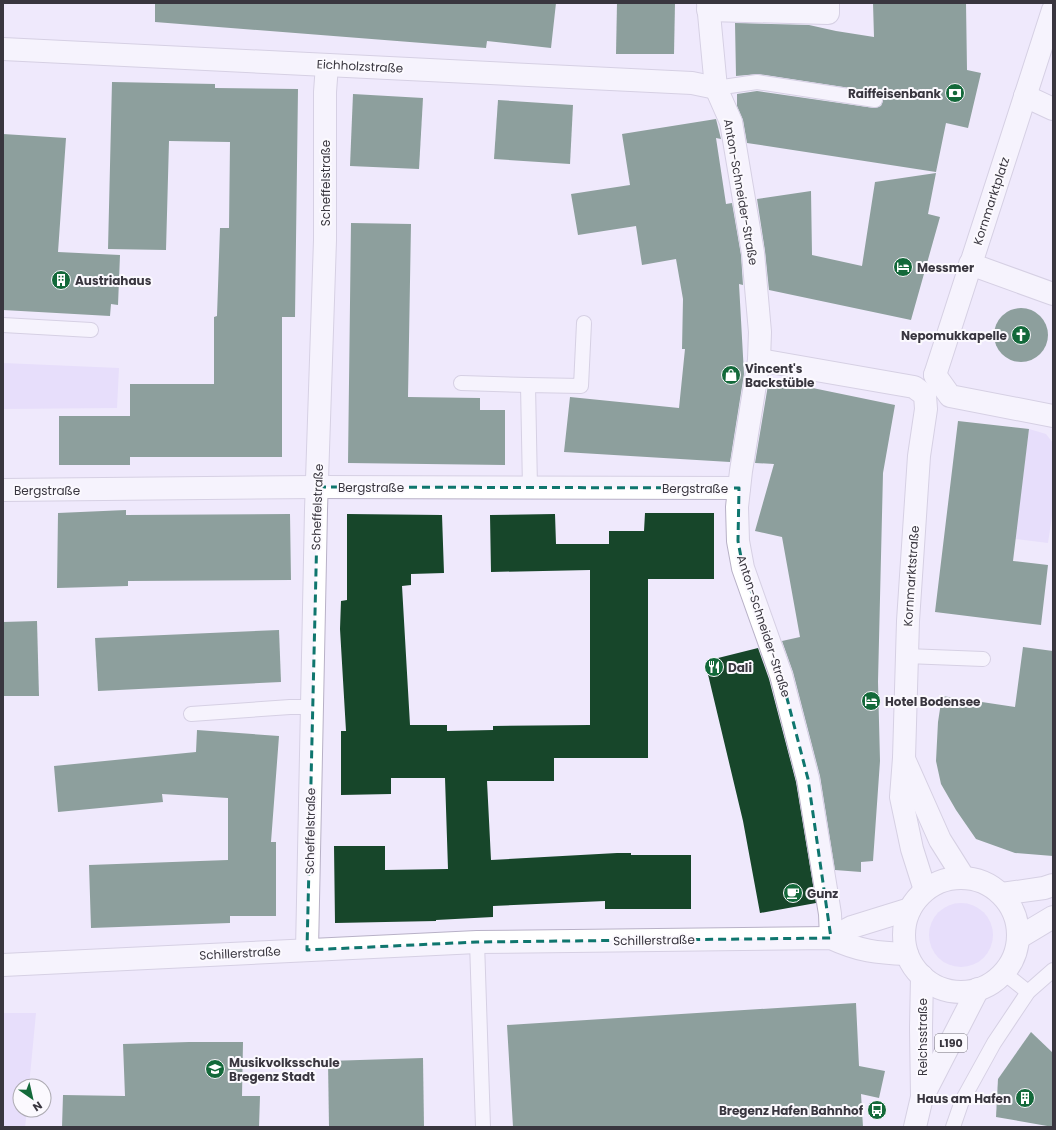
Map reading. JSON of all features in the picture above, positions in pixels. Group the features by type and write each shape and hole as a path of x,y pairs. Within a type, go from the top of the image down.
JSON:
{"street":[{"path":"708,7 828,13 828,3"},
{"name":"Anton-Schneider-Straße","path":"708,7 716,88 731,122 751,245 760,332 759,360 737,507 738,542 743,568 781,675 808,780 830,914 831,938"},
{"name":"Kornmarktplatz","path":"1053,10 934,375 950,396 1053,416"},
{"name":"Eichholzstraße","path":"3,49 692,83 716,88"},
{"name":"Scheffelstraße","path":"307,950 325,240 325,92 327,65"},
{"path":"1025,96 1053,109"},
{"path":"970,264 1053,294"},
{"name":"Kornmarktstraße","path":"759,360 914,387 925,395 926,410 919,456 906,656 904,758 901,797 912,850 925,890"},
{"name":"Bergstraße","path":"3,490 318,486 739,488"},
{"name":"Kornmarktstraße","path":"904,758 940,840 964,878"},
{"name":"Reichsstraße","path":"964,878 978,880 991,886 1002,894 1011,907 1017,922 1018,938 1016,950 1004,973 992,983 978,989 963,992 948,991 934,985 922,976 913,966 907,954 905,931 910,910 925,890 937,883 950,879 964,878"},
{"path":"1002,894 1044,888 1053,885"},
{"name":"Schillerstraße","path":"831,938 852,927 910,910"},
{"path":"1018,938 1053,916"},
{"name":"Schillerstraße","path":"3,965 477,942 831,938 853,948 883,953 907,954"},
{"name":"Reichsstraße","path":"915,1127 922,1097 922,976"},
{"name":"Reichsstraße","path":"922,1097 978,989"}],"lane":[{"path":"716,88 757,82 875,100"},
{"path":"461,383 582,386 584,323"},
{"path":"3,325 91,330"},
{"path":"528,385 530,488"},
{"path":"906,656 983,659"},
{"path":"190,714 290,707 312,707"},
{"path":"477,942 483,1127"},
{"path":"953,1127 962,1101 994,1043 1028,992 1053,970"},
{"path":"1004,973 1028,992"}],"highlighted area":[{"path":"318,487 739,488 738,541 743,568 781,675 808,779 831,938 477,942 307,950"}],"shaded area":[{"path":"3,363 119,368 117,408 3,409"},
{"path":"1029,429 1046,434 1053,443 1053,509 1048,543 1015,539"},
{"path":"961,903 979,909 987,917 993,935 987,953 979,961 961,967 943,961 935,953 929,935 935,917 943,909"},
{"path":"3,1013 36,1013 30,1078 12,1078 12,1118 26,1118 25,1127 3,1127"}],"building":[{"path":"155,3 556,3 551,48 487,41 486,48 155,22"},
{"path":"617,3 675,3 674,54 616,54"},
{"path":"873,3 966,3 967,70 981,73 968,128 946,123 936,172 747,143 743,120 737,106 737,94 757,91 874,108 881,106 883,101 881,94 876,92 758,74 736,76 735,23 809,25 874,37"},
{"path":"112,82 215,84 215,88 298,89 295,317 282,317 282,457 130,457 130,465 59,465 59,416 130,416 130,384 214,384 214,317 217,316 220,228 229,228 230,142 169,141 166,250 108,249"},
{"path":"353,94 423,98 419,169 350,166"},
{"path":"498,100 573,105 570,164 494,159"},
{"path":"716,119 721,139 716,138 726,204 732,203 741,255 743,285 739,284 744,374 730,462 564,452 570,397 679,408 685,349 682,349 683,299 676,259 642,265 636,226 578,235 571,194 630,185 622,134"},
{"path":"3,134 66,138 58,252 120,255 118,305 111,304 110,316 3,310"},
{"path":"936,173 928,214 940,217 911,320 769,290 757,199 811,191 812,255 862,266 875,182"},
{"path":"351,223 411,224 408,397 480,398 480,410 505,410 505,465 348,463"},
{"name":"Nepomukkapelle","path":"1021,308 1031,310 1040,316 1046,325 1048,335 1046,345 1040,354 1031,360 1021,362 1011,360 1002,354 996,345 994,335 996,325 1002,316 1011,310"},
{"path":"769,379 895,405 883,473 878,682 880,761 873,861 861,862 861,872 835,870 820,776 793,672 782,641 800,637 782,537 755,531 774,464 755,463"},
{"path":"958,421 1029,429 1013,561 1048,565 1041,625 935,612"},
{"path":"126,510 126,515 290,514 291,580 128,581 128,586 57,588 58,513"},
{"path":"645,513 714,513 714,579 648,579 648,758 554,758 554,781 487,781 491,860 617,853 631,853 631,855 691,855 691,909 605,909 605,901 493,906 493,917 436,921 335,923 334,846 385,846 385,870 448,869 445,778 391,778 391,794 341,795 341,731 346,731 340,629 341,601 347,600 347,514 442,515 444,573 411,574 411,585 402,586 410,725 447,725 447,731 493,730 493,726 590,725 590,570 491,572 490,515 555,514 556,544 609,544 609,531 644,531"},
{"path":"37,621 39,696 3,696 3,622"},
{"path":"279,630 281,682 98,691 95,638"},
{"path":"1023,647 1053,651 1053,856 1015,853 976,839 956,810 941,784 936,761 938,722 942,696 1015,707"},
{"path":"758,648 769,679 796,782 816,903 760,913 743,821 706,666 716,668 718,658"},
{"path":"197,730 279,736 271,842 276,842 276,916 230,916 230,923 91,928 89,865 228,860 228,798 162,794 163,802 58,812 54,766 196,752"},
{"path":"856,1003 859,1066 885,1071 879,1098 861,1094 863,1127 513,1127 507,1025"},
{"name":"Haus am Hafen","path":"1031,1032 1053,1053 1053,1127 996,1117 998,1079"},
{"name":"Musikvolksschule Bregenz Stadt","path":"243,1042 242,1096 260,1096 259,1127 62,1127 63,1095 125,1096 123,1044"},
{"path":"423,1058 424,1127 329,1127 328,1061"}],"place":[{"name":"Raiffeisenbank","path":"955,93"},
{"name":"Messmer","path":"903,267"},
{"name":"Austriahaus","path":"61,280"},
{"name":"Nepomukkapelle","path":"1021,335"},
{"name":"Vincent's Backstüble","path":"731,375"},
{"name":"Dali","path":"714,667"},
{"name":"Hotel Bodensee","path":"871,701"},
{"name":"Gunz","path":"793,893"},
{"name":"Musikvolksschule Bregenz Stadt","path":"215,1069"},
{"name":"Haus am Hafen","path":"1025,1098"},
{"name":"Bregenz Hafen Bahnhof","path":"877,1110"}]}
